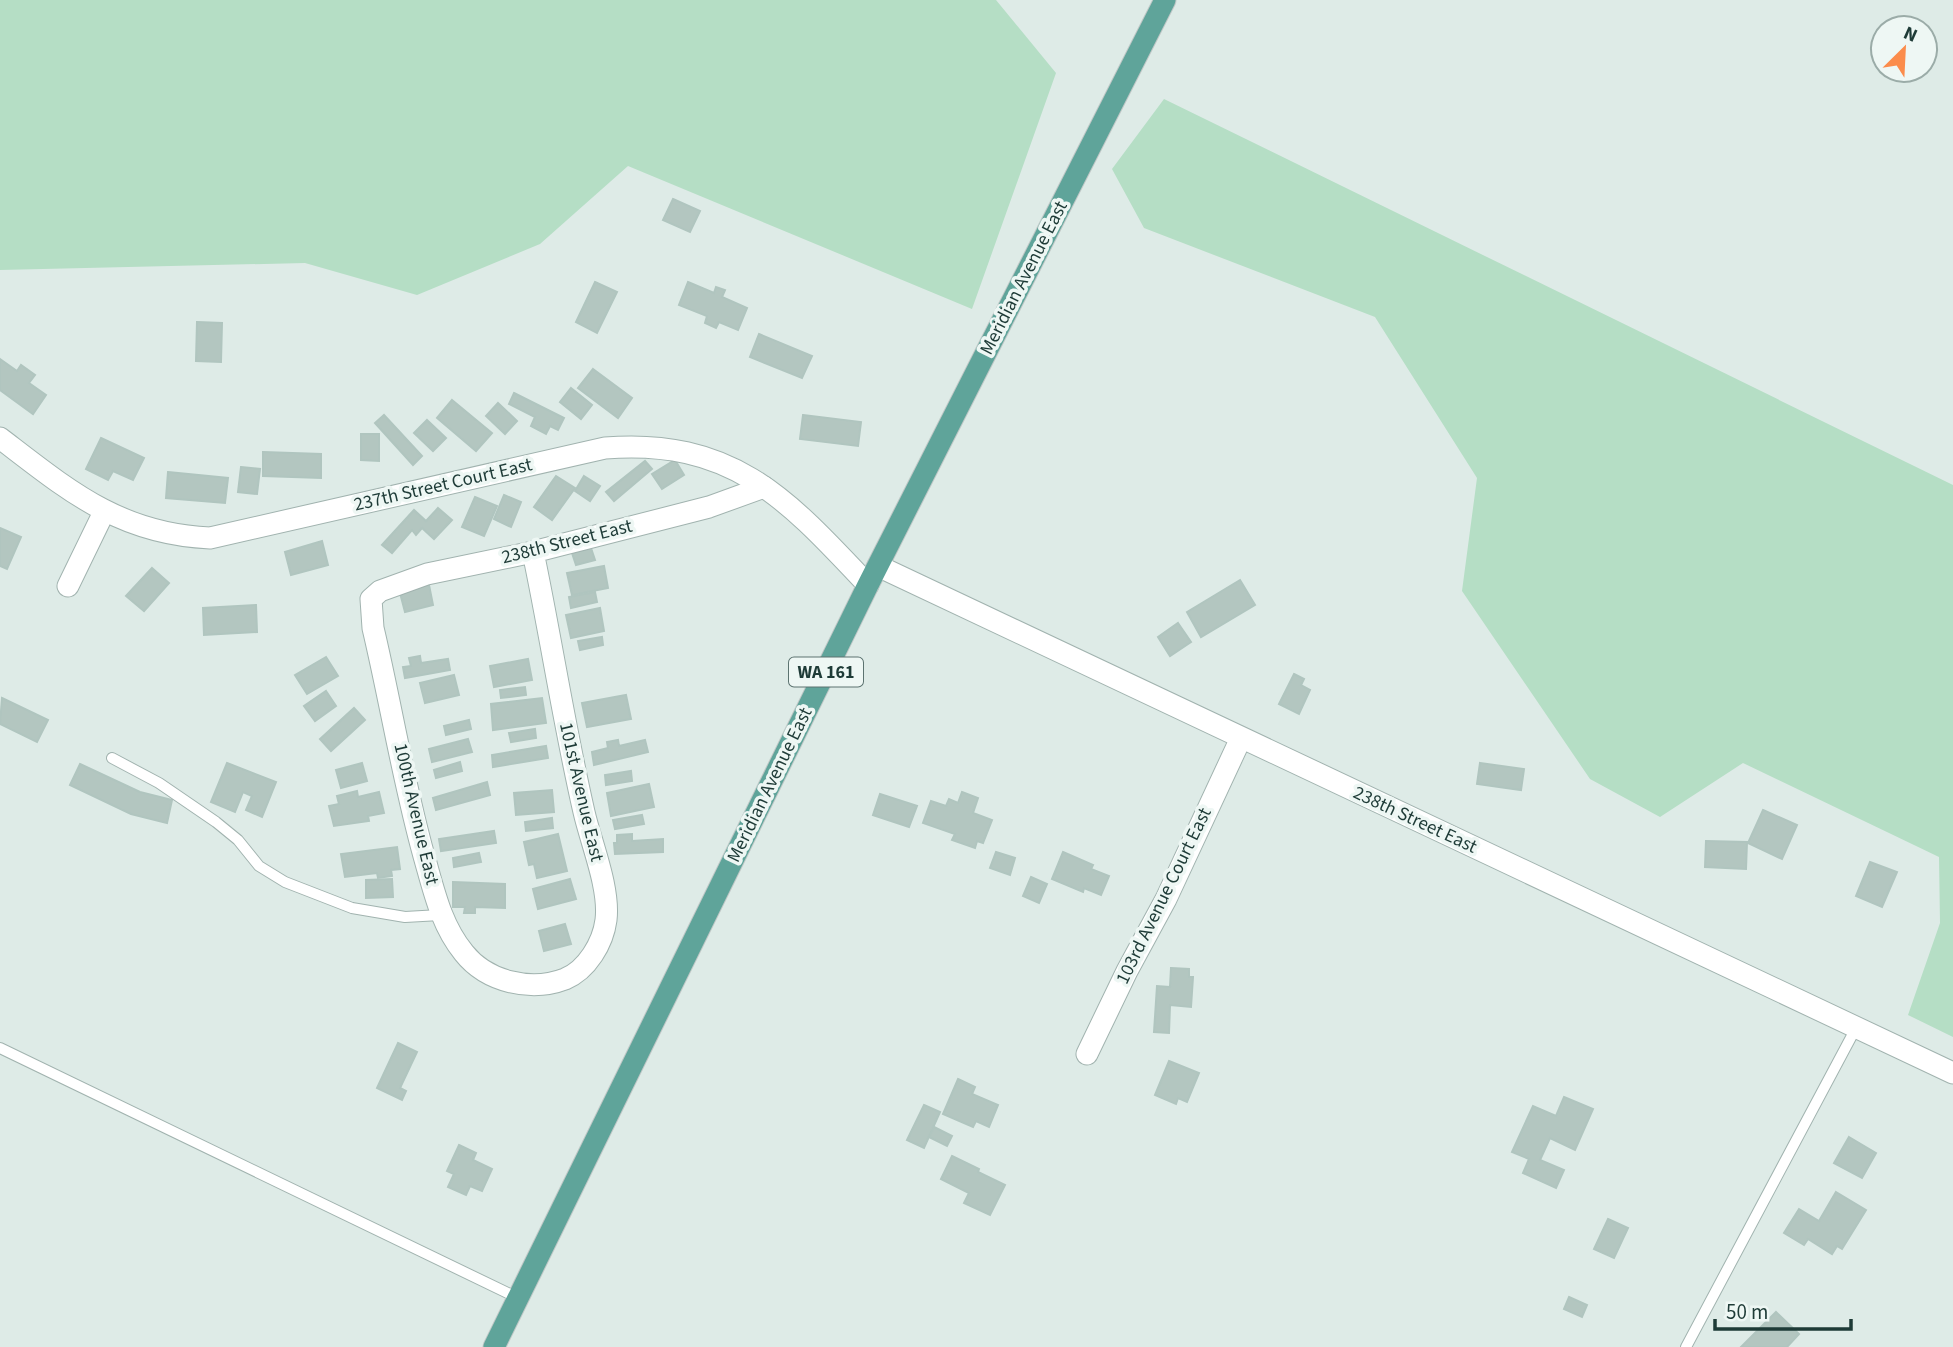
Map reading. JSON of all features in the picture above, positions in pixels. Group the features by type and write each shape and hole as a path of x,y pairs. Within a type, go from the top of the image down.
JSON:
{"main road":[{"name":"Meridian Avenue East","path":"494,1347 868,585 1164,0"}],"street":[{"name":"237th Street Court East","path":"0,438 70,491 104,512 165,533 210,538 605,448 667,448 697,454 726,465 764,487 827,542 868,585"},
{"name":"238th Street East","path":"371,599 380,591 427,575 709,508 764,487"},
{"path":"68,586 104,512"},
{"name":"101st Avenue East","path":"526,984 554,982 577,973 586,964 599,942 606,920 605,894 566,732 533,551"},
{"name":"238th Street East","path":"878,566 1953,1073"},
{"name":"100th Avenue East","path":"371,599 373,628 415,822 440,915 464,954 479,967 496,977 526,984"},
{"name":"103rd Avenue Court East","path":"1087,1054 1166,899 1241,738"}],"lane":[{"path":"112,758 159,783 216,822 238,839 260,866 285,881 352,908 405,917 440,915"},
{"path":"1686,1347 1856,1028"},
{"path":"0,1048 518,1298"}],"green space":[{"path":"0,0 996,0 1056,73 972,309 628,166 540,244 417,295 305,263 0,270"},
{"path":"1164,99 1953,485 1953,1037 1908,1015 1940,923 1939,857 1743,763 1660,817 1590,779 1462,591 1477,478 1375,317 1144,228 1112,169"}],"building":[{"path":"673,199 700,211 690,232 663,220"},
{"path":"595,282 617,292 597,333 576,322"},
{"path":"688,282 714,293 716,287 725,290 722,297 747,308 738,330 719,322 716,328 705,323 707,316 679,305"},
{"path":"197,322 222,323 221,362 196,361"},
{"path":"759,334 812,356 802,378 750,357"},
{"path":"0,359 17,371 21,365 35,375 29,383 46,395 33,414 0,390"},
{"path":"593,369 632,398 618,418 578,388"},
{"path":"571,388 592,405 581,419 560,402"},
{"path":"514,393 564,418 558,430 550,426 546,434 531,426 535,417 509,404"},
{"path":"452,400 492,433 476,451 437,418"},
{"path":"498,403 517,421 505,434 486,416"},
{"path":"384,415 422,456 413,465 375,423"},
{"path":"803,415 861,422 858,446 800,439"},
{"path":"427,420 446,438 433,451 414,433"},
{"path":"361,434 379,434 379,461 361,460"},
{"path":"101,438 144,458 133,480 113,471 108,480 86,469"},
{"path":"263,452 321,454 321,478 263,476"},
{"path":"675,460 684,475 662,489 652,474"},
{"path":"645,461 652,469 614,501 606,492"},
{"path":"241,467 260,469 257,494 238,492"},
{"path":"168,472 228,478 225,503 166,498"},
{"path":"556,476 575,488 552,520 534,507"},
{"path":"584,476 600,486 590,501 575,491"},
{"path":"504,495 521,502 511,527 494,519"},
{"path":"475,497 497,506 484,536 462,527"},
{"path":"438,508 452,520 434,539 422,528 416,535 412,530 392,553 382,545 414,510 426,521"},
{"path":"0,528 21,537 7,569 0,566"},
{"path":"322,541 328,565 291,575 285,552"},
{"path":"591,548 595,560 576,565 572,553"},
{"path":"604,566 608,588 572,595 567,573"},
{"path":"152,568 169,583 144,611 126,596"},
{"path":"1240,580 1255,605 1201,637 1187,612"},
{"path":"429,585 433,605 405,612 400,593"},
{"path":"595,592 597,602 571,608 569,597"},
{"path":"256,605 257,632 204,635 203,608"},
{"path":"600,608 604,631 571,638 566,615"},
{"path":"1178,623 1191,642 1170,656 1158,637"},
{"path":"602,637 603,645 580,650 578,641"},
{"path":"420,656 421,663 448,659 450,670 405,678 403,667 411,666 409,658"},
{"path":"326,657 338,676 307,694 295,675"},
{"path":"528,659 532,680 494,687 490,666"},
{"path":"1294,674 1304,679 1301,685 1310,690 1299,714 1279,704"},
{"path":"454,675 459,695 425,703 420,683"},
{"path":"525,687 526,695 501,698 500,690"},
{"path":"326,691 336,706 315,721 304,706"},
{"path":"626,695 631,719 587,727 582,703"},
{"path":"2,698 48,720 37,742 0,724"},
{"path":"542,698 546,723 493,730 491,704"},
{"path":"354,708 365,720 331,751 320,739"},
{"path":"469,720 471,729 446,735 444,726"},
{"path":"535,729 536,738 511,742 509,733"},
{"path":"468,739 472,752 432,762 429,749"},
{"path":"618,740 619,746 645,740 648,752 594,765 592,752 608,748 607,742"},
{"path":"546,746 548,758 493,767 492,755"},
{"path":"460,762 462,771 436,778 434,770"},
{"path":"227,763 276,782 262,817 246,810 252,796 243,792 235,812 211,802"},
{"path":"362,763 367,781 341,788 336,770"},
{"path":"1480,763 1524,769 1521,790 1477,784"},
{"path":"80,764 140,792 172,800 167,823 131,814 70,785"},
{"path":"631,771 632,781 606,785 605,775"},
{"path":"487,782 490,795 436,810 433,798"},
{"path":"649,784 654,807 611,816 607,793"},
{"path":"552,790 554,812 516,815 514,793"},
{"path":"357,791 358,797 379,792 384,813 368,816 369,821 334,826 329,806 339,804 337,796"},
{"path":"962,792 978,798 973,813 992,820 983,843 977,841 975,848 952,840 955,834 923,823 931,801 946,806 949,799 958,803"},
{"path":"880,794 917,806 909,827 873,815"},
{"path":"1763,810 1797,825 1782,859 1748,843"},
{"path":"642,815 644,824 615,829 613,820"},
{"path":"552,818 553,828 526,831 525,822"},
{"path":"494,831 496,843 441,851 439,839"},
{"path":"558,834 567,871 537,878 534,864 529,865 524,842"},
{"path":"632,834 632,841 663,839 663,852 615,854 614,843 617,843 617,835"},
{"path":"1706,841 1747,842 1746,869 1705,867"},
{"path":"397,847 400,869 391,870 392,876 378,878 377,873 345,877 341,854"},
{"path":"996,852 1015,858 1010,875 990,868"},
{"path":"1063,852 1093,865 1091,869 1109,876 1101,895 1084,888 1083,892 1052,879"},
{"path":"479,853 481,862 454,867 453,858"},
{"path":"1870,862 1897,872 1882,907 1856,896"},
{"path":"1031,877 1047,884 1039,903 1023,896"},
{"path":"392,879 393,897 366,898 366,880"},
{"path":"570,879 576,899 538,909 533,889"},
{"path":"453,882 505,884 505,908 475,907 475,913 464,913 465,907 453,907"},
{"path":"565,924 571,944 544,951 539,931"},
{"path":"1171,968 1189,969 1189,977 1193,977 1191,1007 1170,1005 1169,1033 1154,1032 1157,986 1170,987"},
{"path":"398,1043 417,1052 400,1088 406,1091 402,1100 377,1088"},
{"path":"1169,1061 1199,1073 1187,1102 1178,1098 1176,1104 1155,1095"},
{"path":"958,1079 975,1087 972,1094 998,1105 989,1127 976,1121 973,1127 943,1114"},
{"path":"1564,1097 1593,1109 1575,1150 1550,1138 1540,1160 1564,1170 1556,1188 1523,1173 1529,1159 1512,1152 1533,1106 1556,1116"},
{"path":"924,1105 940,1112 924,1148 907,1140"},
{"path":"934,1127 952,1136 947,1146 929,1137"},
{"path":"1849,1137 1876,1153 1862,1178 1834,1163"},
{"path":"459,1145 476,1153 473,1160 492,1169 482,1191 470,1186 466,1195 448,1187 454,1174 447,1171"},
{"path":"952,1156 1005,1185 990,1215 964,1203 969,1193 941,1179"},
{"path":"1836,1192 1866,1210 1842,1249 1837,1246 1832,1254 1808,1239 1804,1245 1784,1233 1799,1209 1819,1221"},
{"path":"1608,1219 1628,1228 1614,1258 1594,1249"},
{"path":"1569,1297 1587,1305 1582,1317 1564,1309"},
{"path":"1776,1312 1799,1334 1787,1347 1741,1347"}]}
